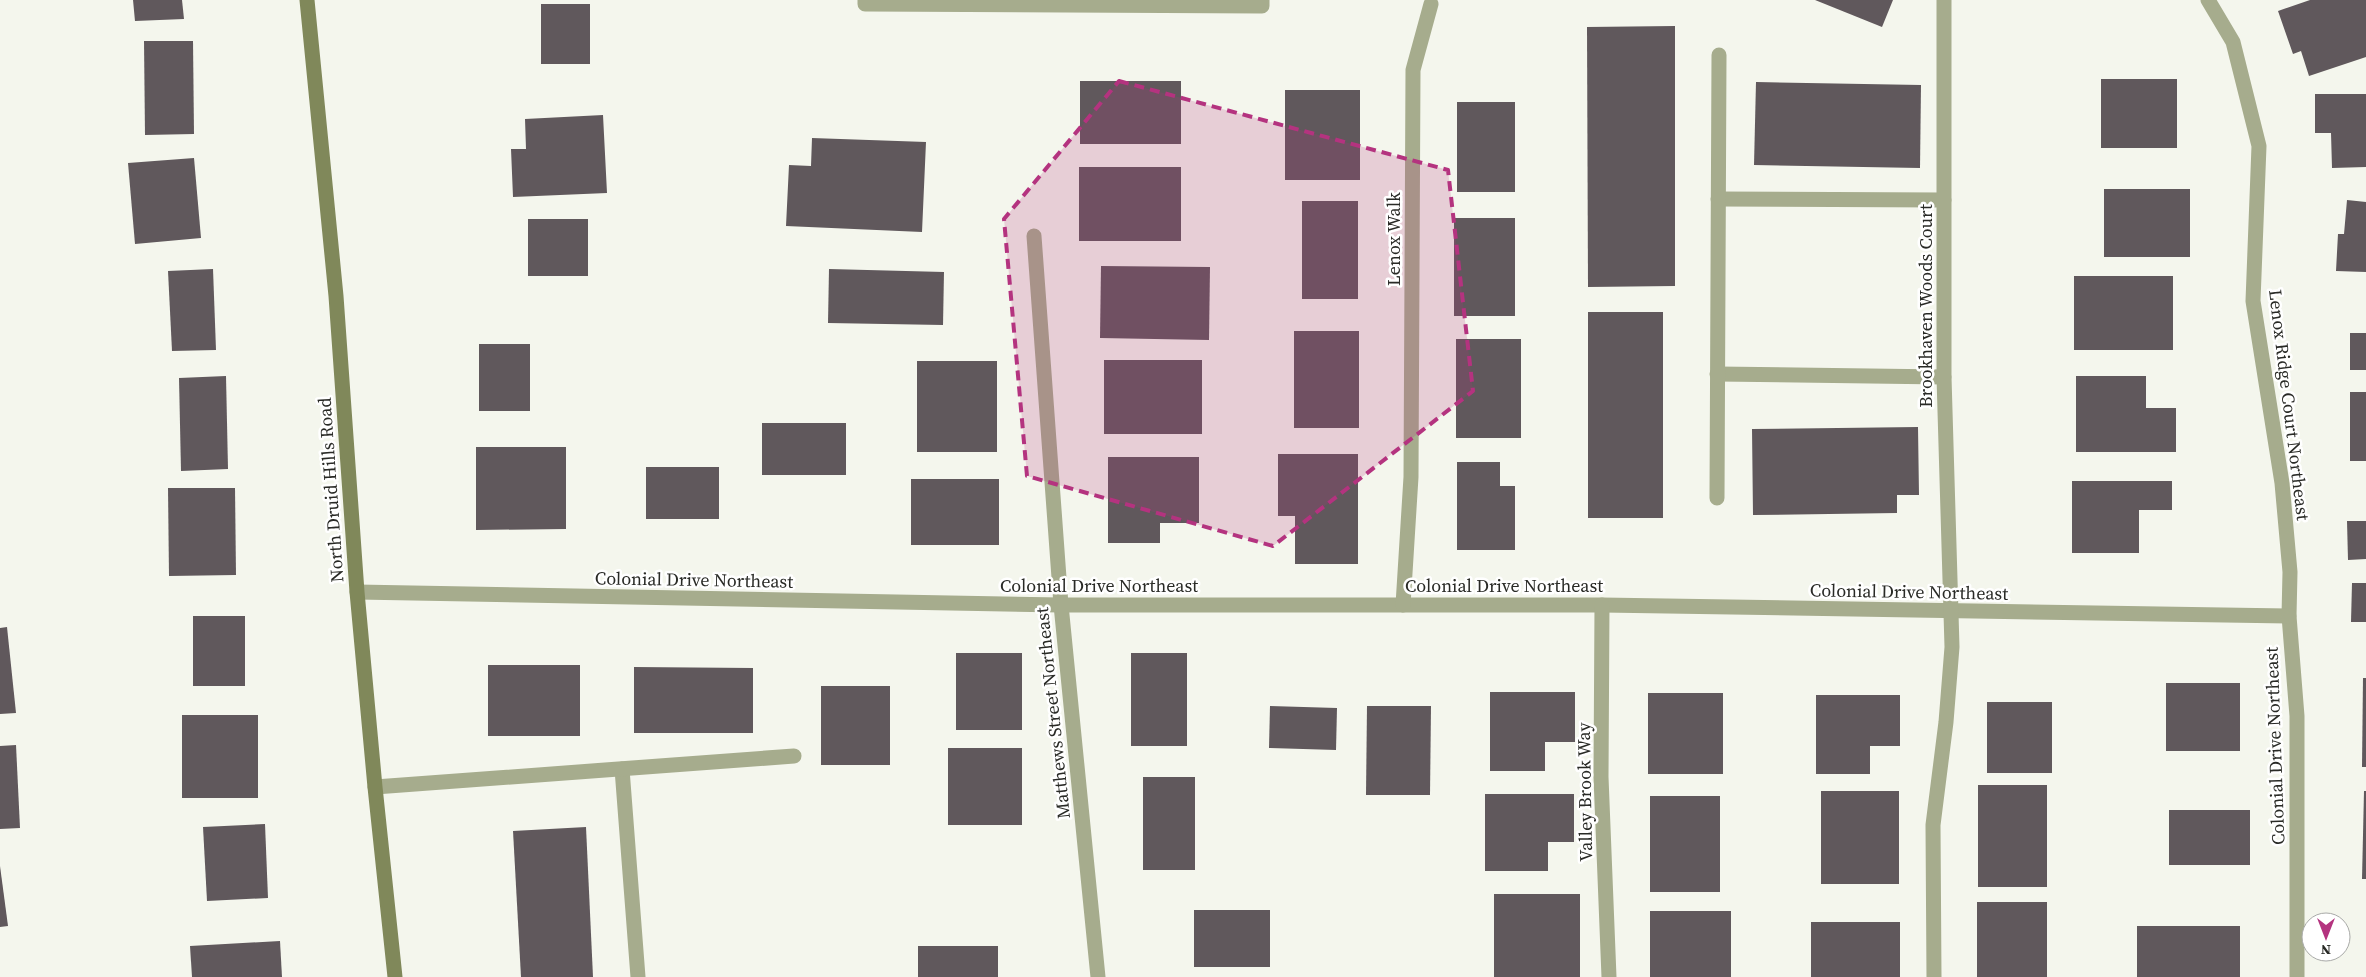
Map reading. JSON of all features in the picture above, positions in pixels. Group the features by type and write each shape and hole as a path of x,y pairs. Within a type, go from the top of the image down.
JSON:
{"main road":[{"name":"North Druid Hills Road","path":"307,0 336,296 357,592 375,787 396,977"}],"street":[{"path":"865,0 865,4 1262,6 1262,0"},
{"name":"Brookhaven Woods Court","path":"1944,0 1944,377 1950,612"},
{"name":"Lenox Ridge Court Northeast","path":"2208,0 2233,42 2259,146 2253,301 2282,484 2290,572 2289,616"},
{"name":"Lenox Walk","path":"1403,605 1411,477 1413,70 1432,4"},
{"path":"1717,498 1719,55"},
{"path":"1718,199 1944,200"},
{"name":"Matthews Street Northeast","path":"1034,236 1060,605 1098,977"},
{"path":"1718,374 1944,377"},
{"name":"Colonial Drive Northeast","path":"357,592 1060,605 1602,605 2289,616 2297,716 2297,977"},
{"name":"Valley Brook Way","path":"1602,605 1601,776 1609,977"},
{"path":"1934,977 1933,824 1946,722 1952,647 1950,612"},
{"path":"375,787 794,756"},
{"path":"622,769 638,977"}],"highlighted area":[{"path":"1119,81 1448,170 1473,391 1273,546 1027,476 1004,219"}],"building":[{"path":"133,0 182,0 184,19 135,21"},
{"path":"1815,0 1893,0 1882,27"},
{"path":"2310,0 2366,0 2366,57 2309,76 2301,51 2293,54 2278,11"},
{"path":"541,4 590,4 590,64 541,64"},
{"path":"1675,26 1675,286 1588,287 1587,27"},
{"path":"144,41 193,41 194,134 145,135"},
{"path":"2101,79 2177,79 2177,148 2101,148"},
{"path":"1080,81 1181,81 1181,144 1080,144"},
{"path":"1756,82 1921,85 1920,168 1754,165"},
{"path":"1285,90 1360,90 1360,180 1285,180"},
{"path":"2315,94 2366,94 2366,167 2332,168 2331,133 2315,133"},
{"path":"1457,102 1515,102 1515,192 1457,192"},
{"path":"603,115 607,193 513,197 511,149 526,149 525,119"},
{"path":"812,138 926,142 922,232 786,226 789,165 811,166"},
{"path":"194,158 201,238 135,244 128,163"},
{"path":"1079,167 1181,167 1181,241 1079,241"},
{"path":"2104,189 2190,189 2190,257 2104,257"},
{"path":"2347,200 2366,202 2366,272 2336,271 2338,234 2344,234"},
{"path":"1302,201 1358,201 1358,299 1302,299"},
{"path":"1454,218 1515,218 1515,316 1454,316"},
{"path":"528,219 588,219 588,276 528,276"},
{"path":"1101,266 1210,267 1209,340 1100,338"},
{"path":"213,269 216,350 172,351 168,271"},
{"path":"829,269 944,272 943,325 828,323"},
{"path":"2074,276 2173,276 2173,350 2074,350"},
{"path":"1588,312 1663,312 1663,518 1588,518"},
{"path":"1294,331 1359,331 1359,428 1294,428"},
{"path":"2350,333 2366,333 2366,370 2350,370"},
{"path":"1456,339 1521,339 1521,438 1456,438"},
{"path":"479,344 530,344 530,411 479,411"},
{"path":"1104,360 1202,360 1202,434 1104,434"},
{"path":"917,361 997,361 997,452 917,452"},
{"path":"226,376 228,469 181,471 179,378"},
{"path":"2076,376 2146,376 2146,408 2176,408 2176,452 2076,452"},
{"path":"2350,392 2366,392 2366,461 2350,461"},
{"path":"762,423 846,423 846,475 762,475"},
{"path":"1918,427 1919,495 1897,495 1897,513 1753,515 1752,429"},
{"path":"476,447 566,447 566,529 476,530"},
{"path":"1278,454 1358,454 1358,564 1295,564 1295,516 1278,516"},
{"path":"1108,457 1199,457 1199,523 1160,523 1160,543 1108,543"},
{"path":"1457,462 1500,462 1500,486 1515,486 1515,550 1457,550"},
{"path":"646,467 719,467 719,519 646,519"},
{"path":"911,479 999,479 999,545 911,545"},
{"path":"2072,481 2172,481 2172,510 2139,510 2139,553 2072,553"},
{"path":"168,488 235,488 236,575 169,576"},
{"path":"2347,521 2366,521 2366,559 2348,560"},
{"path":"2352,583 2366,583 2366,622 2351,622"},
{"path":"193,616 245,616 245,686 193,686"},
{"path":"7,627 16,713 0,714 0,628"},
{"path":"956,653 1022,653 1022,730 956,730"},
{"path":"1131,653 1187,653 1187,746 1131,746"},
{"path":"488,665 580,665 580,736 488,736"},
{"path":"634,667 753,668 753,733 634,733"},
{"path":"2363,678 2366,678 2366,767 2362,767"},
{"path":"2166,683 2240,683 2240,751 2166,751"},
{"path":"821,686 890,686 890,765 821,765"},
{"path":"1490,692 1575,692 1575,742 1545,742 1545,771 1490,771"},
{"path":"1648,693 1723,693 1723,774 1648,774"},
{"path":"1816,695 1900,695 1900,746 1870,746 1870,774 1816,774"},
{"path":"1987,702 2052,702 2052,773 1987,773"},
{"path":"1270,706 1337,708 1336,750 1269,748"},
{"path":"1367,706 1431,706 1430,795 1366,795"},
{"path":"182,715 258,715 258,798 182,798"},
{"path":"16,745 20,828 0,829 0,746"},
{"path":"948,748 1022,748 1022,825 948,825"},
{"path":"1143,777 1195,777 1195,870 1143,870"},
{"path":"1978,785 2047,785 2047,887 1978,887"},
{"path":"1821,791 1899,791 1899,884 1821,884"},
{"path":"2364,791 2366,791 2366,879 2362,879"},
{"path":"1485,794 1574,794 1574,842 1548,842 1548,871 1485,871"},
{"path":"1650,796 1720,796 1720,892 1650,892"},
{"path":"2169,810 2250,810 2250,865 2169,865"},
{"path":"265,824 268,898 207,901 203,827"},
{"path":"586,827 593,977 521,977 513,831"},
{"path":"0,866 8,926 0,927"},
{"path":"1494,894 1580,894 1580,977 1494,977"},
{"path":"1977,902 2047,902 2047,977 1977,977"},
{"path":"1194,910 1270,910 1270,967 1194,967"},
{"path":"1650,911 1731,911 1731,977 1650,977"},
{"path":"1811,922 1900,922 1900,977 1811,977"},
{"path":"2137,926 2240,926 2240,977 2137,977"},
{"path":"280,941 282,977 192,977 190,946"},
{"path":"918,946 998,946 998,977 918,977"}]}
